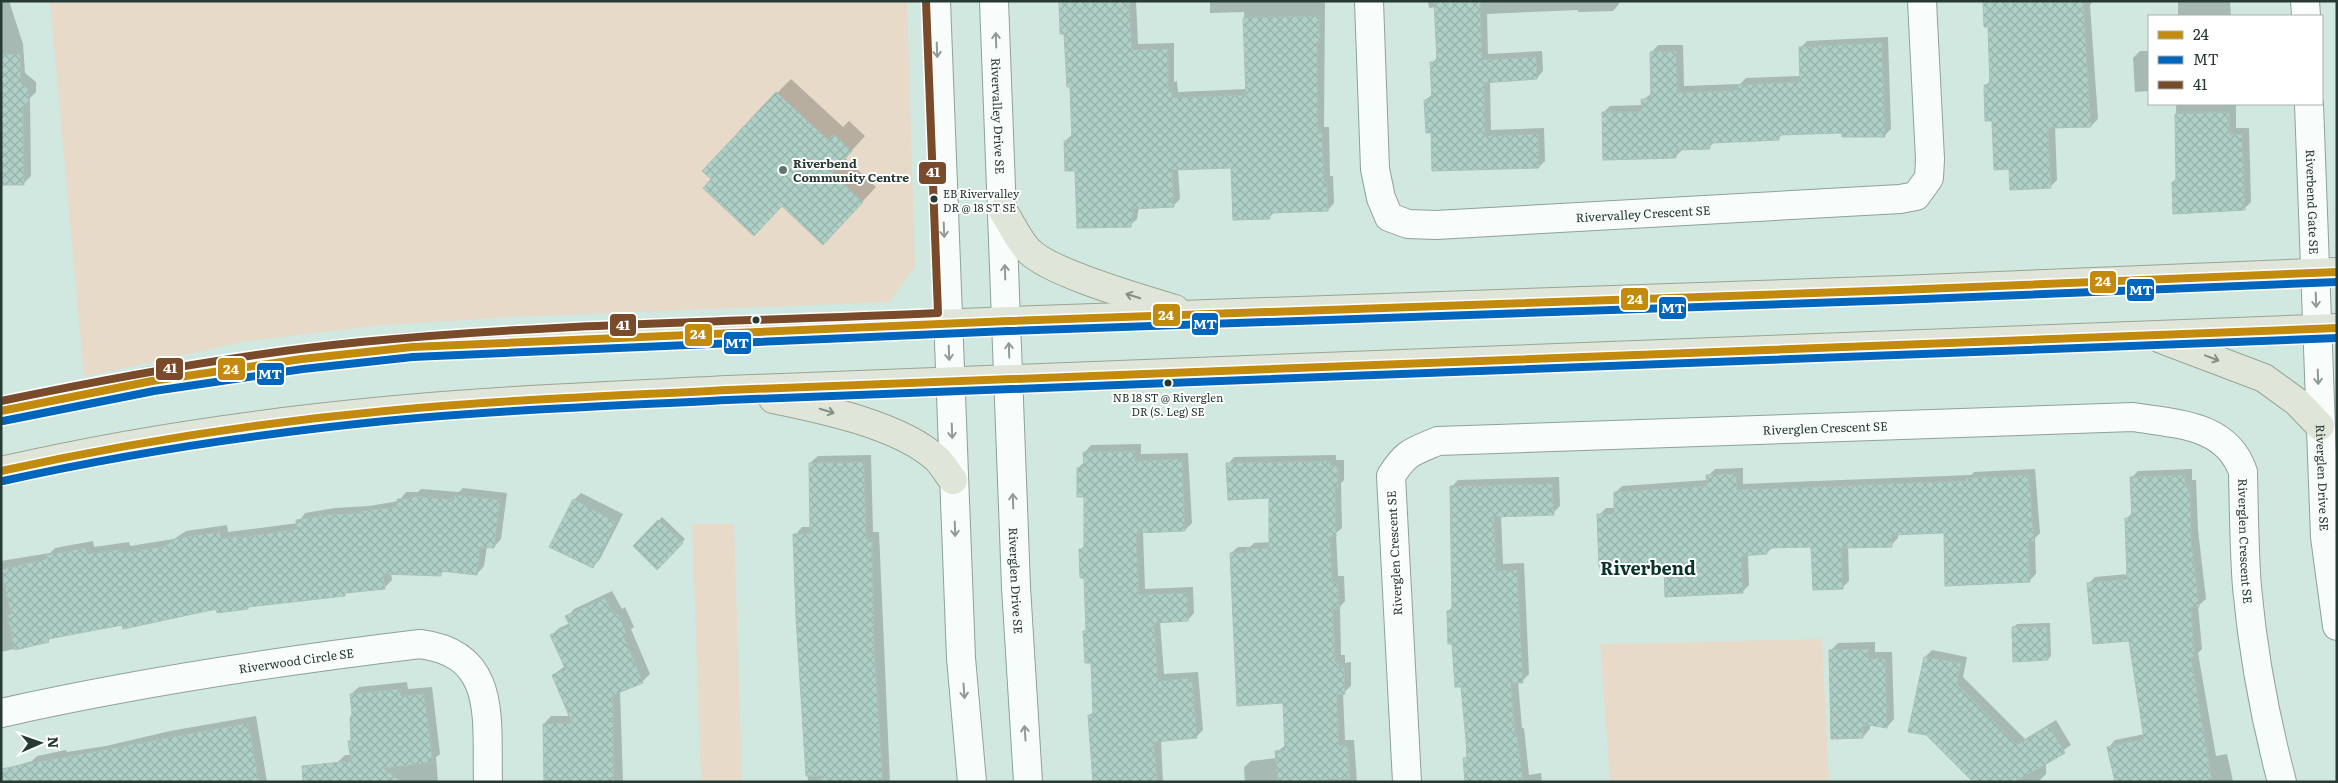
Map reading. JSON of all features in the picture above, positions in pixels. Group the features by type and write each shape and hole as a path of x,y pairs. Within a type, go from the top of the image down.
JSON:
{"main road":[{"path":"1003,211 1028,250 1042,260 1128,294 1196,316"},
{"path":"1,412 152,381 302,359 412,347 948,323 1196,316 1899,290 2326,272"},
{"path":"1,472 66,456 218,432 385,410 728,390 2327,328"},
{"path":"2150,335 2264,378 2297,402 2320,426"},
{"path":"728,390 820,409 881,428 910,442 937,459 953,480"}],"street":[{"path":"936,1 961,658 972,782"},
{"name":"Rivervalley Drive SE","path":"994,1 1010,379"},
{"name":"Rivervalley Crescent SE","path":"1369,1 1375,169 1381,198 1389,217 1408,224 1436,225 1870,201 1916,196 1929,178 1930,159 1922,1"},
{"path":"2305,1 2306,15"},
{"name":"Riverbend Gate SE","path":"2309,105 2326,272 2327,328"},
{"name":"Riverglen Drive SE","path":"2327,328 2320,426 2325,538 2337,626"},
{"name":"Riverglen Drive SE","path":"1010,379 1016,586 1028,782"},
{"name":"Riverglen Crescent SE","path":"1407,782 1391,476 1402,458 1415,450 1438,441 2133,417 2210,432 2238,456 2243,472 2247,586 2256,662 2271,742 2282,782"},
{"name":"Riverwood Circle SE","path":"1,713 132,686 282,660 420,644 439,646 464,660 472,668 480,682 485,703 488,782"}],"shaded area":[{"path":"50,1 907,1 915,267 889,302 515,317 373,326 242,342 84,377"},
{"path":"692,524 734,524 742,782 701,782"},
{"path":"1822,639 1829,782 1610,782 1600,644"}],"building":[{"path":"1059,1 1129,1 1132,50 1168,49 1168,88 1171,88 1172,98 1246,95 1243,18 1319,16 1320,41 1317,41 1318,133 1322,133 1324,182 1327,182 1328,211 1270,213 1270,219 1233,220 1231,168 1172,170 1174,207 1133,209 1131,227 1077,228 1075,171 1065,171 1064,141 1072,140 1070,87 1067,87 1064,34 1060,34"},
{"path":"1434,1 1480,1 1482,60 1536,57 1537,79 1484,83 1485,136 1538,134 1539,168 1432,171 1431,133 1426,133 1424,100 1432,100 1430,62 1437,62"},
{"path":"1983,1 2083,1 2091,127 2048,128 2051,188 2010,190 2009,169 1994,170 1992,121 1985,121 1984,85 1990,85 1988,27 1984,27"},
{"path":"1882,43 1885,137 1842,137 1842,133 1779,135 1779,140 1710,143 1710,149 1676,150 1676,158 1603,160 1602,112 1642,112 1641,99 1651,99 1650,52 1676,51 1677,93 1738,90 1738,85 1800,82 1799,47"},
{"path":"20,54 21,84 28,89 29,101 23,107 24,185 1,185 1,55"},
{"path":"776,92 828,140 834,134 852,151 832,173 863,202 823,245 782,206 754,236 703,188 711,179 702,171"},
{"path":"2229,112 2230,135 2242,134 2245,210 2173,214 2172,182 2176,182 2175,114"},
{"path":"1135,451 1135,461 1182,459 1185,531 1136,533 1139,595 1187,593 1188,621 1154,623 1158,681 1192,678 1197,738 1154,742 1157,782 1093,782 1088,715 1093,715 1091,663 1085,663 1083,631 1086,631 1084,578 1080,578 1079,549 1084,549 1084,497 1077,497 1077,468 1084,468 1083,452"},
{"path":"1330,461 1330,466 1338,466 1338,487 1335,487 1336,536 1330,536 1332,582 1338,582 1339,609 1333,609 1335,661 1339,661 1339,669 1344,668 1345,694 1337,695 1339,746 1348,746 1350,779 1278,782 1275,751 1285,750 1283,703 1237,706 1230,553 1246,553 1246,549 1269,548 1269,498 1228,500 1226,463"},
{"path":"864,462 866,539 872,539 874,648 883,782 821,782 821,776 806,776 793,534 810,534 809,463"},
{"path":"1736,474 1737,490 1966,481 1966,478 2029,475 2034,541 2028,541 2030,582 1945,586 1944,533 1891,535 1892,547 1841,548 1843,589 1813,590 1811,547 1767,548 1767,554 1741,556 1743,593 1665,597 1664,565 1599,567 1597,514 1614,514 1614,492 1707,486 1706,475"},
{"path":"2185,475 2185,486 2190,486 2191,538 2199,607 2191,607 2195,657 2191,657 2212,782 2115,782 2107,747 2144,739 2129,641 2093,644 2087,583 2127,579 2125,518 2132,518 2130,477"},
{"path":"1552,484 1554,515 1494,517 1496,571 1517,570 1523,683 1511,683 1515,735 1517,735 1523,782 1465,782 1463,758 1467,758 1461,687 1455,687 1452,644 1448,644 1447,611 1452,610 1450,486"},
{"path":"455,495 500,500 494,548 480,547 477,575 441,571 441,576 383,574 385,589 345,593 345,596 248,607 248,609 217,613 216,609 123,629 122,625 48,639 49,642 15,650 7,615 11,614 1,570 46,559 46,555 85,548 87,554 122,549 123,553 165,546 177,538 220,532 221,539 239,536 239,538 297,529 296,520 397,507 397,499 412,499 412,496 454,500"},
{"path":"573,499 616,522 593,568 549,547"},
{"path":"658,520 683,543 657,570 633,546"},
{"path":"605,598 614,615 618,614 627,635 624,637 643,683 613,695 614,782 544,782 543,724 572,723 552,675 566,670 550,635 570,626 565,616"},
{"path":"2047,626 2048,660 2013,662 2012,627"},
{"path":"1868,649 1868,659 1885,659 1887,728 1863,724 1863,738 1831,739 1829,650"},
{"path":"1924,657 1961,663 1957,684 2017,745 2049,726 2065,753 2015,782 1973,782 1926,735 1908,732"},
{"path":"400,689 401,696 424,694 433,762 383,768 402,782 303,782 302,766 351,761 348,741 351,741 350,718 352,714 350,694"},
{"path":"248,723 259,782 1,782 1,769"}],"transit line":[{"name":"41","path":"1,401 180,367 270,353 361,342 577,327 938,313 926,1"},
{"name":"24","path":"1,411 152,381 302,359 412,347 1008,321 1899,290 2337,272"},
{"name":"MT","path":"3,421 154,391 303,369 413,357 1008,331 1899,300 2337,282"},
{"name":"24","path":"1,471 144,443 240,428 385,411 514,401 728,390 2337,328"},
{"name":"MT","path":"3,481 145,453 241,438 385,421 514,411 728,400 2337,338"}],"place":[{"name":"Riverbend Community Centre","path":"783,170"},
{"name":"EB Rivervalley DR @ 18 ST SE","path":"934,199"},
{"name":"NB 18 ST @ Riverglen DR (S. Leg) SE","path":"1168,383"}],"district":[{"name":"Riverbend","path":"1648,567"}]}
